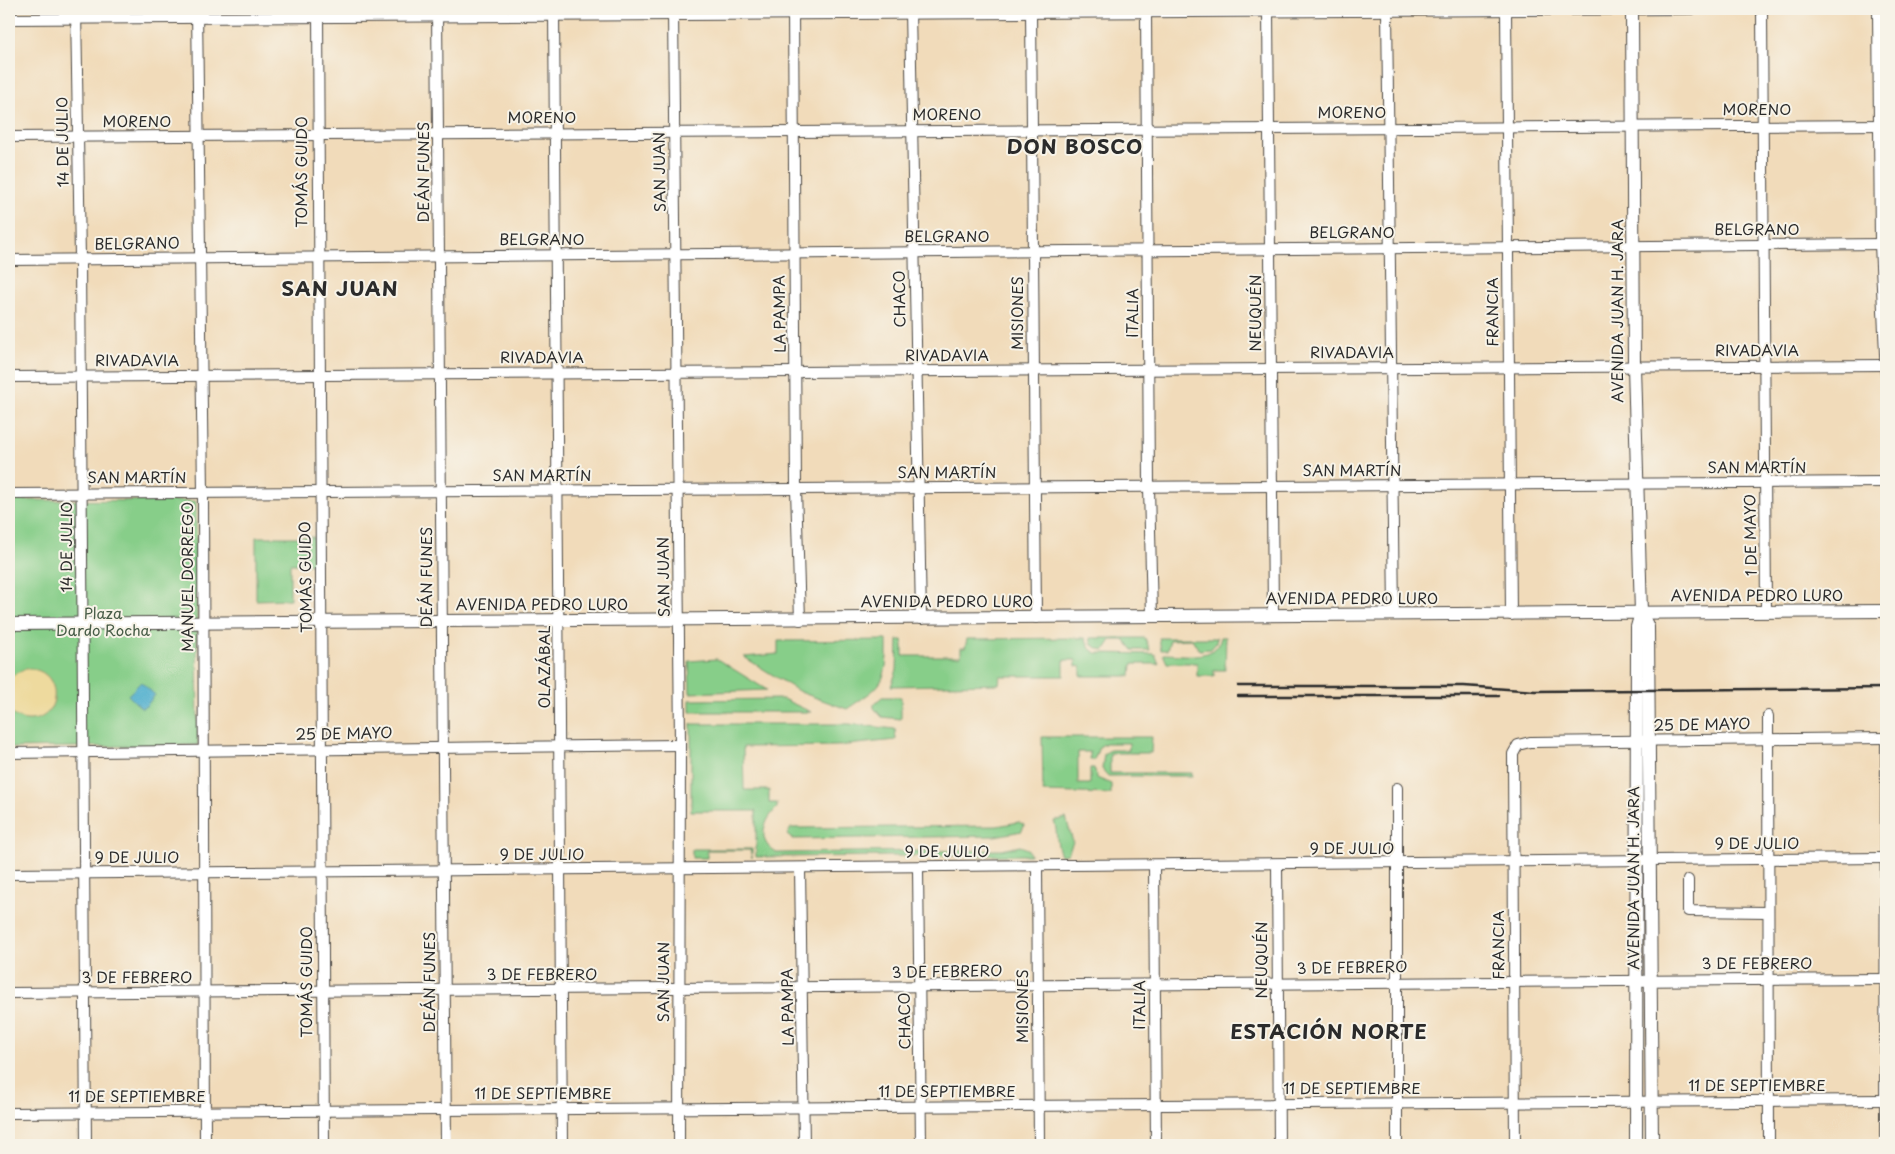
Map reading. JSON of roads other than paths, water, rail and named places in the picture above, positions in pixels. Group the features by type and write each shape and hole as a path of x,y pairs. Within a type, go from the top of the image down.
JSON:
{"main road":[{"name":"AVENIDA JUAN H. JARA","path":"1632,9 1634,366 1640,613 1637,627 1650,860 1652,1145"},
{"name":"AVENIDA PEDRO LURO","path":"9,624 679,621 1886,611"},
{"name":"AVENIDA JUAN H. JARA","path":"1636,1145 1637,860 1643,741"}],"street":[{"name":"FRANCIA","path":"1506,9 1511,614"},
{"path":"9,20 76,14 1692,9"},
{"name":"1 DE MAYO","path":"1762,9 1766,612"},
{"path":"1878,9 1883,125 1886,376"},
{"name":"ITALIA","path":"1146,10 1149,487 1152,617"},
{"name":"NEUQUÉN","path":"1268,10 1273,616"},
{"path":"1388,10 1394,615"},
{"name":"CHACO","path":"910,11 921,619"},
{"name":"MISIONES","path":"1031,11 1036,618"},
{"name":"OLAZÁBAL","path":"554,12 560,621 562,1145"},
{"name":"SAN JUAN","path":"673,12 680,745 680,1145"},
{"name":"LA PAMPA","path":"793,12 796,489 800,620"},
{"name":"TOMÁS GUIDO","path":"318,13 317,135 322,622 320,749 324,1145"},
{"name":"DEÁN FUNES","path":"437,13 446,1145"},
{"name":"14 DE JULIO","path":"76,14 80,259 86,1145"},
{"name":"MANUEL DORREGO","path":"197,14 203,493 205,1145"},
{"name":"MORENO","path":"9,137 1883,125"},
{"name":"BELGRANO","path":"9,260 1883,244"},
{"name":"RIVADAVIA","path":"9,377 1886,365"},
{"name":"SAN MARTÍN","path":"9,494 1886,482"},
{"path":"1768,716 1766,859 1769,1145"},
{"path":"1885,1145 1886,738"},
{"name":"25 DE MAYO","path":"1518,745 1530,742 1886,738"},
{"name":"25 DE MAYO","path":"9,753 680,745"},
{"name":"FRANCIA","path":"1515,1145 1513,754 1518,745"},
{"path":"1397,788 1397,1145"},
{"name":"9 DE JULIO","path":"9,874 1397,864 1886,858"},
{"name":"NEUQUÉN","path":"1277,864 1279,1145"},
{"name":"ITALIA","path":"1154,865 1156,1145"},
{"name":"MISIONES","path":"1037,866 1039,1145"},
{"name":"CHACO","path":"918,867 921,1145"},
{"name":"LA PAMPA","path":"800,868 804,1145"},
{"path":"1688,880 1688,911 1767,912"},
{"name":"3 DE FEBRERO","path":"9,994 1886,979"},
{"name":"11 DE SEPTIEMBRE","path":"9,1113 323,1111 446,1108 804,1108 1885,1100"}],"water":[{"path":"141,682 155,695 146,706 141,708 128,695"}],"railway":[{"path":"1238,686 1464,686 1535,691 1886,688"},
{"path":"1238,696 1499,696"}],"district":[{"name":"DON BOSCO","path":"1075,147"},
{"name":"SAN JUAN","path":"340,289"},
{"name":"ESTACIÓN NORTE","path":"1329,1032"}],"park label":[{"name":"Plaza Dardo Rocha","path":"103,622"}]}
